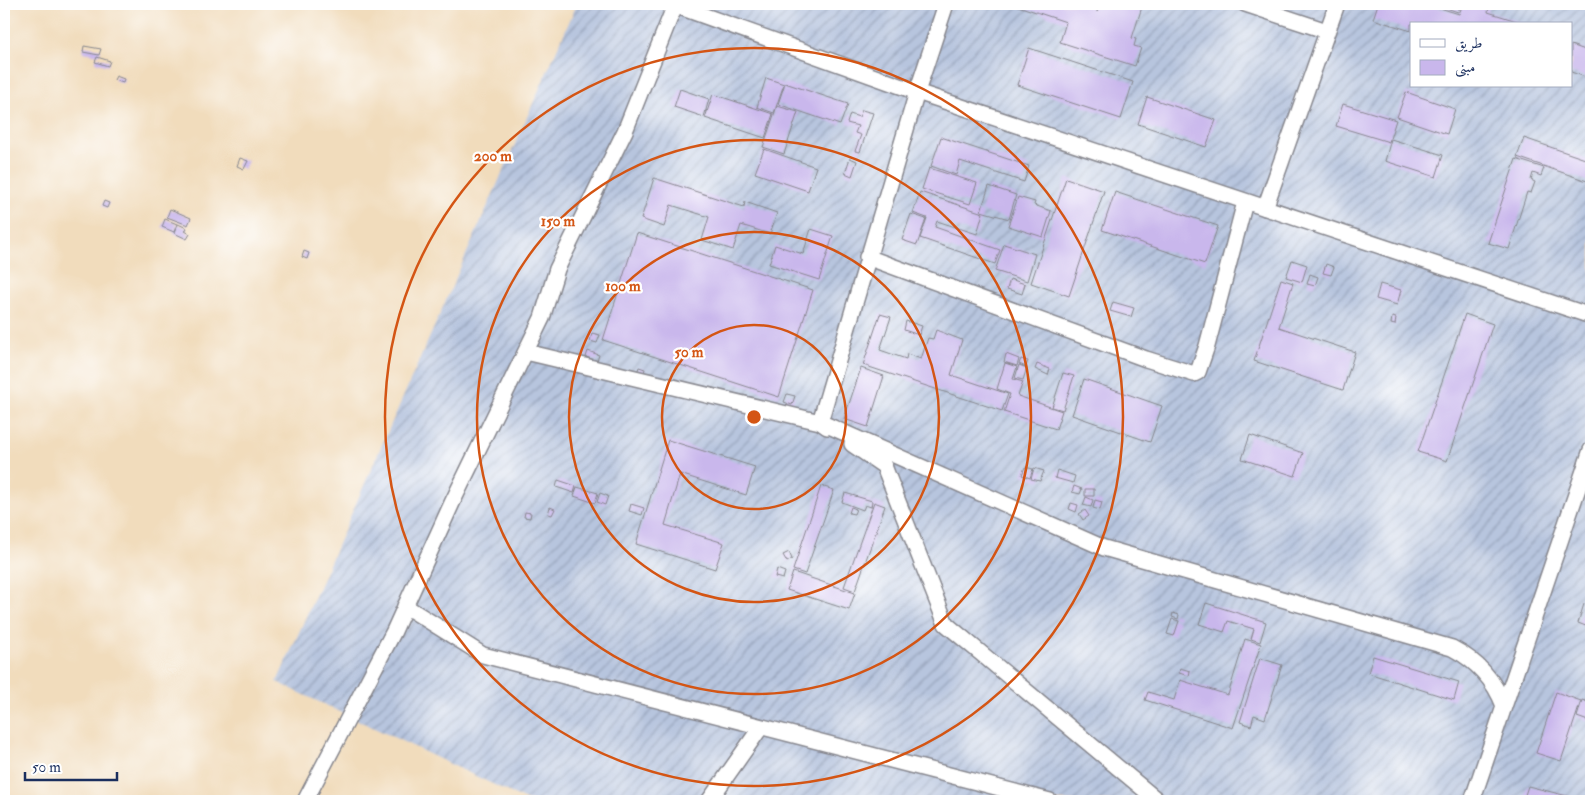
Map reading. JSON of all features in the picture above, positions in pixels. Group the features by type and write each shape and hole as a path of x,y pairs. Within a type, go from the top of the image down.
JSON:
{"street":[{"path":"820,422 867,257 946,4"},
{"path":"1245,4 1327,32"},
{"path":"1265,208 1337,4"},
{"path":"305,801 394,631 452,503 542,318 557,269 625,131 671,15 678,5 917,92 1591,316"},
{"path":"867,257 1194,374 1198,372 1206,346 1246,202"},
{"path":"526,352 820,422 1104,548 1452,648 1472,660 1485,672 1495,686 1504,706"},
{"path":"820,422 884,466 946,624 1158,801"},
{"path":"1472,801 1591,450"},
{"path":"405,606 483,655 1050,801"},
{"path":"710,801 760,727"}],"shaded area":[{"path":"577,4 1591,4 1591,801 528,801 277,682"}],"building":[{"path":"1012,4 1099,4 1097,12 1100,4 1138,4 1137,6 1142,7 1132,38 1136,39 1134,46 1141,48 1135,66 1060,42 1066,22"},
{"path":"1378,4 1427,4 1459,14 1463,4 1490,4 1488,12 1520,22 1410,22 1410,31 1373,19"},
{"path":"1435,4 1461,4 1458,12"},
{"path":"1572,45 1591,52 1591,79 1572,72"},
{"path":"84,46 101,49 99,55 83,52"},
{"path":"1029,48 1133,82 1121,119 1017,85"},
{"path":"97,57 110,61 108,66 95,62"},
{"path":"116,76 124,79 123,83 114,80"},
{"path":"766,78 784,84 774,113 757,107"},
{"path":"785,83 848,104 840,125 778,104"},
{"path":"680,89 709,99 704,117 674,107"},
{"path":"1406,92 1455,109 1447,134 1397,117"},
{"path":"713,94 773,114 765,138 705,118"},
{"path":"1147,97 1216,120 1206,147 1138,124"},
{"path":"1343,104 1396,120 1389,142 1336,126"},
{"path":"777,106 798,112 784,154 763,147"},
{"path":"862,110 873,113 860,152 855,151 861,135 855,133 858,126 847,123 850,114 859,117"},
{"path":"941,137 1029,166 1024,182 960,161 956,175 931,166"},
{"path":"1524,138 1591,161 1590,182 1517,157"},
{"path":"1391,139 1443,155 1436,177 1385,161"},
{"path":"764,149 816,167 808,191 755,173"},
{"path":"240,158 248,161 244,169 237,166"},
{"path":"850,158 857,161 852,176 845,173"},
{"path":"1516,159 1544,168 1541,176 1533,173 1531,180 1535,182 1531,193 1527,192 1509,249 1488,243"},
{"path":"929,168 977,183 970,204 922,189"},
{"path":"654,178 744,207 745,202 777,213 770,234 741,225 733,250 702,240 709,217 671,205 664,227 641,219"},
{"path":"1066,178 1104,191 1069,296 1031,283"},
{"path":"989,186 1016,195 1009,219 981,211"},
{"path":"920,192 983,213 977,234 937,221 935,227 1000,250 995,264 920,238 927,218 913,213"},
{"path":"1115,192 1218,226 1205,264 1102,230"},
{"path":"1018,197 1035,202 1034,205 1051,211 1043,237 1008,226"},
{"path":"104,201 109,203 107,208 102,206"},
{"path":"170,209 191,218 188,225 167,217"},
{"path":"911,214 926,219 917,245 902,240"},
{"path":"165,219 177,224 174,232 162,227"},
{"path":"178,224 187,228 185,231 190,234 187,239 174,233"},
{"path":"811,229 833,236 819,280 769,264 775,245 803,254"},
{"path":"637,233 813,290 779,397 603,340"},
{"path":"1004,244 1035,254 1027,281 995,271"},
{"path":"304,251 309,253 307,259 302,257"},
{"path":"1292,260 1307,265 1302,282 1286,277"},
{"path":"1326,264 1334,267 1331,275 1323,273"},
{"path":"1310,274 1318,277 1315,286 1307,284"},
{"path":"1010,279 1025,284 1022,294 1007,289"},
{"path":"1281,279 1293,283 1279,327 1355,352 1343,390 1254,361"},
{"path":"1380,284 1401,290 1397,305 1376,299"},
{"path":"1113,302 1134,308 1131,317 1110,311"},
{"path":"880,314 891,317 880,350 906,359 907,354 921,359 928,338 933,339 936,330 962,340 951,375 1008,394 1002,411 863,365"},
{"path":"1465,314 1493,324 1447,461 1418,452"},
{"path":"1392,317 1396,318 1395,325 1391,324"},
{"path":"906,321 922,326 919,335 904,330"},
{"path":"592,333 600,335 597,343 590,341"},
{"path":"588,351 599,355 597,361 586,357"},
{"path":"1006,354 1019,359 1017,366 1004,362"},
{"path":"1021,359 1028,361 1026,367 1019,364"},
{"path":"1005,363 1017,367 1013,379 1023,382 1018,396 1062,411 1056,429 1004,412 1010,394 997,389"},
{"path":"1037,364 1050,369 1048,375 1035,369"},
{"path":"1019,365 1027,368 1023,380 1015,378"},
{"path":"639,367 645,369 643,377 636,375"},
{"path":"861,368 884,376 868,427 844,419"},
{"path":"1063,373 1074,376 1063,410 1052,407"},
{"path":"1084,379 1162,406 1150,442 1072,415"},
{"path":"787,394 795,396 792,405 784,402"},
{"path":"1250,435 1303,453 1295,476 1242,459"},
{"path":"668,440 755,467 746,495 680,474 665,525 724,543 715,569 636,544"},
{"path":"1025,467 1033,469 1030,478 1022,475"},
{"path":"1034,468 1044,471 1040,481 1031,479"},
{"path":"1057,470 1075,476 1073,483 1055,478"},
{"path":"558,480 576,486 574,493 556,487"},
{"path":"821,486 834,490 805,574 793,570"},
{"path":"1074,486 1082,489 1080,494 1072,492"},
{"path":"577,487 598,493 595,503 574,496"},
{"path":"1085,489 1094,489 1094,496 1085,496"},
{"path":"600,493 608,496 605,505 597,502"},
{"path":"845,493 872,501 871,507 865,505 863,510 842,502"},
{"path":"1086,497 1093,500 1091,507 1083,505"},
{"path":"1095,500 1102,502 1100,510 1093,508"},
{"path":"874,502 885,506 855,591 844,587"},
{"path":"1071,503 1078,505 1076,512 1069,509"},
{"path":"631,504 644,508 642,515 629,511"},
{"path":"550,507 555,509 552,515 548,514"},
{"path":"851,507 856,509 854,514 849,513"},
{"path":"1085,510 1089,516 1083,520 1079,514"},
{"path":"525,512 531,513 530,518 524,517"},
{"path":"789,552 792,559 787,562 783,555"},
{"path":"777,569 785,572 783,579 775,577"},
{"path":"793,572 855,593 849,610 787,590"},
{"path":"1206,603 1266,622 1260,642 1251,639 1254,629 1228,621 1224,632 1199,624"},
{"path":"1584,604 1591,607 1591,628 1578,623"},
{"path":"1173,613 1179,615 1178,619 1172,617"},
{"path":"1172,619 1179,621 1174,636 1167,634"},
{"path":"1245,639 1261,644 1233,728 1145,700 1148,692 1174,700 1180,680 1228,695"},
{"path":"1373,656 1459,682 1454,700 1368,673"},
{"path":"1260,658 1282,665 1265,719 1254,715 1251,726 1240,722"},
{"path":"1180,668 1190,671 1189,676 1179,673"},
{"path":"1556,692 1581,701 1561,761 1536,753"},
{"path":"1582,700 1591,703 1591,722 1577,717"},
{"path":"1528,786 1587,801 1523,801"}]}
